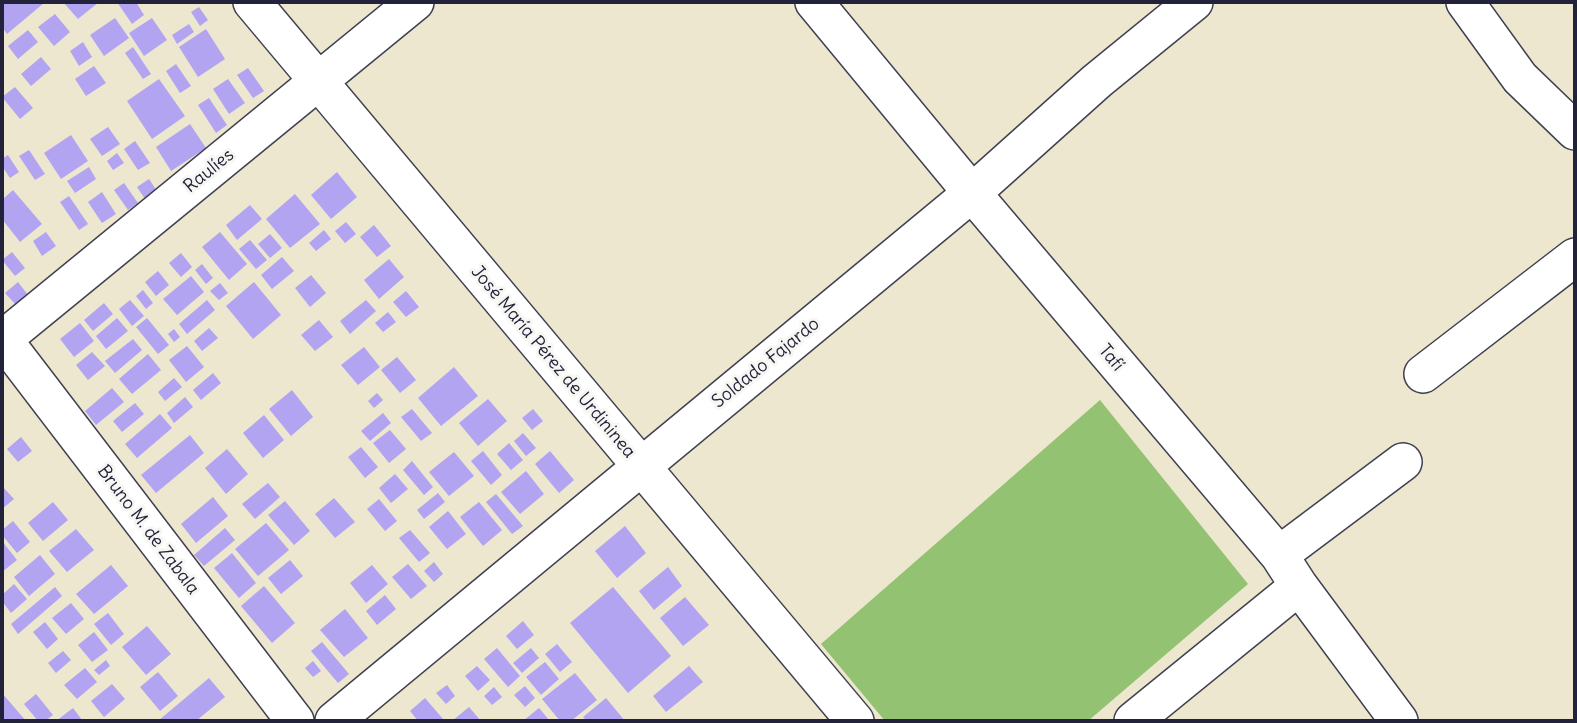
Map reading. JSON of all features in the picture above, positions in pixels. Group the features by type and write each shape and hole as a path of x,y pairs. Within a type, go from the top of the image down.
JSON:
{"street":[{"name":"José María Pérez de Urdininea","path":"252,2 855,721"},
{"name":"Raulíes","path":"2,339 415,2"},
{"name":"Tafí","path":"814,2 1279,555 1399,721"},
{"name":"Soldado Fajardo","path":"334,721 972,193 1097,80 1194,2"},
{"path":"1465,2 1520,78 1575,131"},
{"path":"1423,374 1575,257"},
{"name":"Bruno M. de Zabala","path":"2,339 295,721"},
{"path":"1279,555 1403,462"},
{"path":"1133,721 1299,586"}],"green space":[{"path":"1100,400 1248,584 1088,721 885,721 821,644"}],"building":[{"path":"2,2 44,3 7,34 2,27"},
{"path":"63,2 99,2 78,19"},
{"path":"117,2 136,2 144,15 132,24"},
{"path":"199,7 208,20 200,26 191,12"},
{"path":"55,14 70,32 54,46 38,27"},
{"path":"115,18 129,38 104,56 90,35"},
{"path":"152,18 167,40 144,56 129,33"},
{"path":"189,24 194,32 177,44 172,35"},
{"path":"206,29 225,59 198,77 179,47"},
{"path":"28,30 38,42 18,59 8,46"},
{"path":"83,42 92,57 79,66 70,51"},
{"path":"133,47 151,74 143,79 125,53"},
{"path":"41,57 51,69 31,86 21,74"},
{"path":"176,64 191,86 180,93 166,71"},
{"path":"94,66 106,83 86,96 75,79"},
{"path":"248,68 264,91 253,98 237,75"},
{"path":"159,79 185,116 152,139 127,101"},
{"path":"228,79 245,103 229,114 213,89"},
{"path":"15,87 33,108 20,119 2,97"},
{"path":"209,98 227,125 216,133 198,105"},
{"path":"190,124 206,148 171,171 156,147"},
{"path":"108,127 120,144 102,156 90,139"},
{"path":"71,135 88,161 61,179 44,153"},
{"path":"135,141 150,163 138,170 124,149"},
{"path":"29,150 45,174 35,180 19,156"},
{"path":"117,153 124,163 113,170 107,161"},
{"path":"8,155 19,172 10,178 2,166 2,159"},
{"path":"89,167 96,179 75,193 67,181"},
{"path":"337,172 357,197 331,219 311,195"},
{"path":"149,179 157,191 145,199 137,187"},
{"path":"124,183 138,203 128,210 114,190"},
{"path":"13,190 42,224 20,242 2,219 2,200"},
{"path":"102,192 116,214 102,223 88,202"},
{"path":"295,194 320,224 290,248 266,219"},
{"path":"69,196 88,224 79,230 60,202"},
{"path":"250,205 262,219 237,240 226,225"},
{"path":"346,222 356,234 345,243 335,231"},
{"path":"374,225 391,246 377,257 360,237"},
{"path":"324,230 331,239 316,251 309,243"},
{"path":"46,232 56,246 42,256 33,241"},
{"path":"220,232 247,264 229,280 202,247"},
{"path":"270,234 282,248 270,258 258,244"},
{"path":"250,240 267,260 256,269 239,249"},
{"path":"12,252 25,268 15,276 2,260"},
{"path":"181,253 192,267 181,277 169,263"},
{"path":"282,257 294,271 272,289 261,275"},
{"path":"389,259 404,277 379,299 364,280"},
{"path":"202,264 213,278 206,284 195,270"},
{"path":"158,271 169,285 156,296 145,282"},
{"path":"311,275 326,293 310,307 295,288"},
{"path":"191,276 204,292 177,315 163,299"},
{"path":"18,282 28,295 16,305 5,293"},
{"path":"254,282 281,315 253,339 226,306"},
{"path":"220,283 228,293 219,300 210,291"},
{"path":"143,290 153,303 146,309 136,296"},
{"path":"406,291 419,307 406,317 393,302"},
{"path":"130,300 144,316 132,326 119,309"},
{"path":"207,300 215,310 187,334 179,324"},
{"path":"366,300 376,311 350,334 340,321"},
{"path":"104,303 113,314 93,331 84,320"},
{"path":"388,312 396,322 383,332 375,323"},
{"path":"117,318 128,331 106,349 96,336"},
{"path":"147,318 169,345 158,354 136,327"},
{"path":"319,320 333,337 315,351 301,335"},
{"path":"80,323 94,341 74,357 60,339"},
{"path":"209,328 218,338 202,351 194,341"},
{"path":"174,329 180,337 174,342 168,334"},
{"path":"133,339 142,350 115,373 105,361"},
{"path":"187,346 204,367 186,382 169,360"},
{"path":"364,347 380,367 358,385 341,365"},
{"path":"92,352 105,366 88,380 76,365"},
{"path":"148,354 161,370 132,394 119,379"},
{"path":"397,357 416,380 400,393 381,370"},
{"path":"454,367 478,396 441,426 418,398"},
{"path":"213,373 221,383 201,400 193,390"},
{"path":"174,378 182,387 165,401 158,392"},
{"path":"112,388 124,402 96,425 85,411"},
{"path":"292,390 313,417 291,436 269,409"},
{"path":"377,393 383,400 374,408 368,401"},
{"path":"185,397 193,407 174,423 167,413"},
{"path":"488,399 507,421 478,446 459,423"},
{"path":"135,403 144,414 122,432 113,421"},
{"path":"412,409 432,433 421,441 401,417"},
{"path":"533,409 543,421 532,430 522,418"},
{"path":"383,413 391,423 370,441 361,431"},
{"path":"160,414 172,428 137,458 125,444"},
{"path":"264,415 284,440 263,458 243,433"},
{"path":"390,430 406,449 389,463 373,443"},
{"path":"523,433 536,448 526,456 514,441"},
{"path":"190,435 204,453 156,493 141,475"},
{"path":"21,437 32,451 18,462 7,449"},
{"path":"509,443 523,460 511,470 497,454"},
{"path":"361,447 378,467 365,478 348,457"},
{"path":"227,449 248,474 226,494 205,468"},
{"path":"483,451 502,475 491,485 471,461"},
{"path":"550,451 574,480 559,493 535,464"},
{"path":"454,452 474,476 449,496 429,472"},
{"path":"412,461 433,487 424,495 403,470"},
{"path":"526,471 544,494 520,514 501,492"},
{"path":"395,474 408,489 391,503 379,488"},
{"path":"268,483 280,497 255,519 242,504"},
{"path":"2,488 14,499 2,509"},
{"path":"438,493 445,502 424,519 417,510"},
{"path":"496,494 523,526 512,534 486,502"},
{"path":"213,497 228,516 196,543 181,524"},
{"path":"334,498 355,522 335,538 315,514"},
{"path":"379,499 397,521 385,531 367,509"},
{"path":"285,501 310,531 294,545 268,515"},
{"path":"53,502 68,520 43,541 28,523"},
{"path":"479,502 502,530 483,546 460,517"},
{"path":"448,511 466,534 447,549 429,527"},
{"path":"13,521 30,542 17,553 2,535 2,530"},
{"path":"266,523 289,550 258,576 235,549"},
{"path":"625,526 646,553 617,578 595,551"},
{"path":"225,528 235,540 204,566 194,555"},
{"path":"76,529 94,550 67,572 49,551"},
{"path":"410,530 430,553 419,562 399,538"},
{"path":"2,541 17,560 2,572"},
{"path":"232,553 256,583 239,598 214,568"},
{"path":"40,555 55,574 29,596 14,577"},
{"path":"290,560 303,576 281,594 268,578"},
{"path":"434,562 443,574 434,582 424,571"},
{"path":"408,564 427,586 411,599 392,577"},
{"path":"111,565 128,586 94,614 76,594"},
{"path":"372,565 388,584 366,603 350,583"},
{"path":"668,567 682,586 654,610 639,591"},
{"path":"14,584 27,599 11,613 2,601 2,595"},
{"path":"264,586 295,623 272,643 241,606"},
{"path":"55,587 62,596 18,634 11,624"},
{"path":"613,587 671,656 628,693 570,623"},
{"path":"385,595 396,609 377,625 366,611"},
{"path":"685,597 709,625 683,646 660,618"},
{"path":"71,603 84,619 66,634 52,618"},
{"path":"345,609 368,638 344,657 320,630"},
{"path":"108,613 124,634 111,645 94,624"},
{"path":"523,621 534,635 517,649 506,636"},
{"path":"45,622 58,639 47,649 33,632"},
{"path":"147,626 171,654 146,675 122,647"},
{"path":"94,632 108,650 92,662 78,645"},
{"path":"322,642 349,674 338,683 311,651"},
{"path":"557,644 572,662 560,672 545,654"},
{"path":"497,648 520,676 508,687 484,659"},
{"path":"531,648 539,658 522,673 513,663"},
{"path":"63,651 71,660 56,673 48,663"},
{"path":"106,660 110,666 99,675 94,670"},
{"path":"313,661 321,671 313,677 305,668"},
{"path":"545,662 559,679 541,695 526,677"},
{"path":"477,666 490,680 478,691 465,676"},
{"path":"689,666 703,682 666,712 653,696"},
{"path":"85,668 97,682 77,699 64,685"},
{"path":"158,672 178,696 160,711 140,687"},
{"path":"575,673 597,700 571,721 560,721 542,699"},
{"path":"209,678 225,697 196,721 158,721"},
{"path":"112,684 125,699 104,717 91,701"},
{"path":"447,685 455,696 446,704 436,693"},
{"path":"525,686 535,698 525,707 514,695"},
{"path":"494,687 502,697 492,705 484,696"},
{"path":"2,693 26,721 5,721 2,718"},
{"path":"36,694 53,715 45,721 38,721 24,704"},
{"path":"425,698 443,719 418,721 410,711"},
{"path":"606,698 625,721 587,721 583,717"},
{"path":"469,707 481,721 452,721"},
{"path":"73,708 81,721 56,721"},
{"path":"539,708 550,721 523,721"}]}
